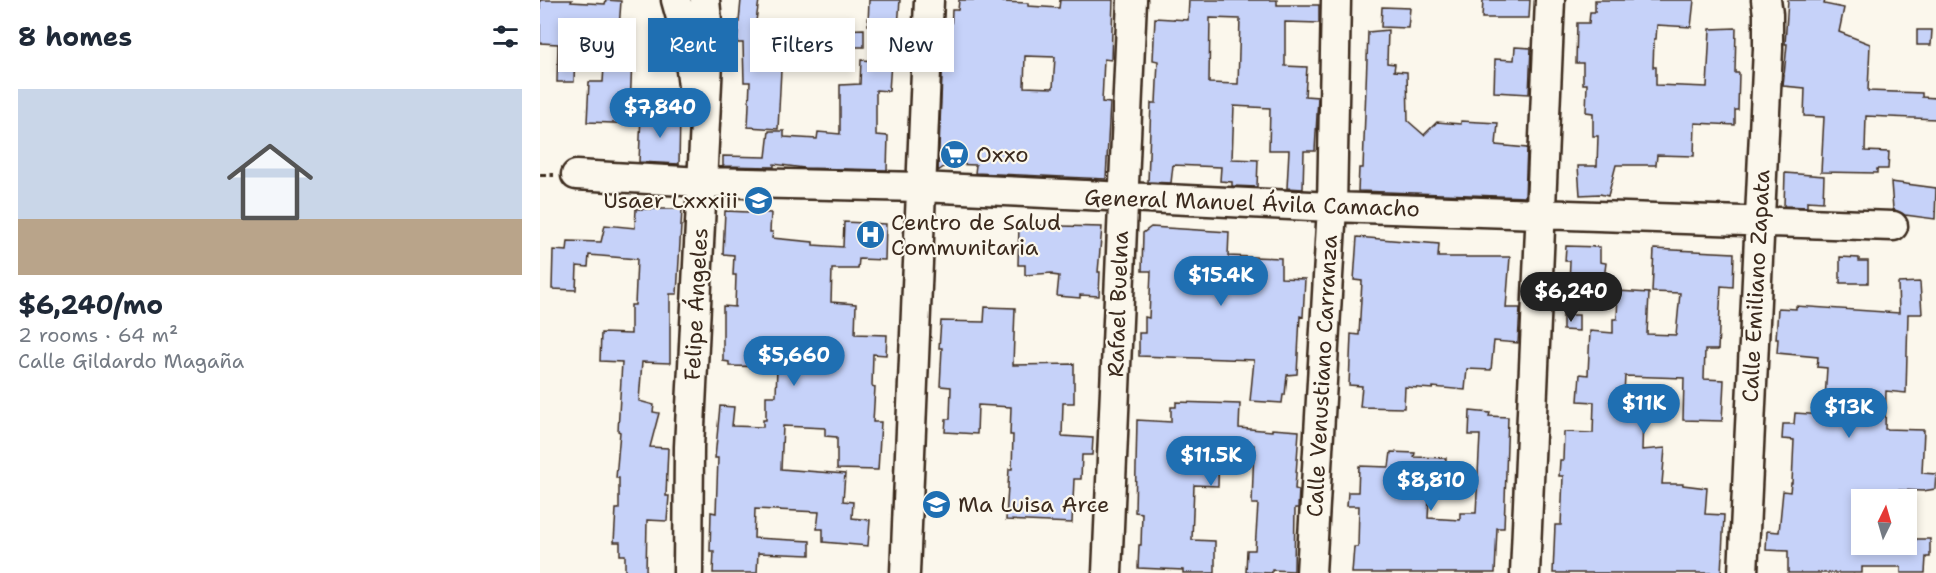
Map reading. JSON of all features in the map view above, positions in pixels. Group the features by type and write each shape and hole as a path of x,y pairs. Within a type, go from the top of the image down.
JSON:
{"street":[{"path":"676,0 687,39 693,85 706,121"},
{"name":"Felipe Ángeles","path":"688,573 688,447 709,42 705,0"},
{"path":"904,573 929,0"},
{"name":"Rafael Buelna","path":"1107,573 1132,0"},
{"name":"Calle Venustiano Carranza","path":"1311,573 1332,207 1336,0"},
{"path":"1525,573 1550,0"},
{"name":"Calle Emiliano Zapata","path":"1743,573 1768,50 1766,0"},
{"name":"General Manuel Ávila Camacho","path":"576,175 1332,207 1893,226"}],"building":[{"path":"540,0 572,0 571,2 605,4 606,0 621,1 620,18 558,18 558,44 540,43"},
{"path":"741,0 759,0 756,18 750,18 750,72 781,72 778,129 748,127 750,82 744,82 743,43 738,43"},
{"path":"869,0 900,0 899,18 868,18"},
{"path":"959,0 1003,0 1003,2 1028,3 1028,6 1059,8 1060,0 1113,0 1111,60 1104,59 1102,102 1110,103 1106,179 975,173 976,165 948,164 938,171 942,72 954,72 952,10 958,10","holes":["1025,56 1055,57 1053,88 1024,87"]},
{"path":"1189,0 1277,0 1277,5 1319,5 1319,23 1285,22 1285,66 1307,67 1305,96 1318,97 1315,151 1304,151 1303,189 1287,188 1289,150 1269,150 1270,108 1234,106 1232,159 1258,160 1257,187 1232,186 1232,182 1220,181 1221,167 1173,165 1171,183 1148,182 1151,103 1156,103 1158,61 1153,60 1155,18 1188,20","holes":["1210,18 1240,19 1238,84 1209,83"]},
{"path":"1483,0 1530,0 1529,18 1482,18"},
{"path":"1595,0 1694,0 1691,27 1657,25 1653,67 1656,67 1656,85 1707,87 1710,29 1736,28 1735,73 1739,73 1738,110 1735,110 1735,125 1695,123 1694,156 1657,155 1656,165 1616,165 1608,196 1580,195 1578,166 1597,166 1598,136 1593,136 1593,113 1586,112 1587,84 1583,84 1583,63 1576,63 1577,23 1589,23 1590,12 1595,12"},
{"path":"1788,0 1825,0 1824,4 1844,8 1839,32 1870,44 1868,91 1922,93 1922,97 1936,98 1936,119 1866,116 1865,151 1889,152 1888,169 1877,169 1877,173 1821,172 1824,117 1804,116 1805,88 1783,86"},
{"path":"1382,7 1410,8 1408,28 1381,27"},
{"path":"855,29 864,29 864,47 855,47"},
{"path":"1388,30 1387,63 1395,64 1394,71 1407,72 1408,121 1424,135 1437,122 1498,123 1496,145 1527,148 1525,197 1358,191 1359,168 1363,168 1368,32"},
{"path":"1917,30 1932,30 1931,45 1917,45"},
{"path":"558,44 558,72 574,72 574,82 557,82"},
{"path":"1515,47 1531,48 1529,94 1494,92 1495,59 1514,60"},
{"path":"861,60 867,60 867,72 890,72 889,91 876,90 876,135 888,136 887,170 804,168 774,164 774,167 723,166 723,156 766,157 769,131 784,131 784,137 817,139 818,132 840,134 840,85 860,84"},
{"path":"604,72 631,72 630,110 639,110 639,124 587,122 589,82 603,82"},
{"path":"641,114 680,115 679,164 639,162"},
{"path":"1785,173 1824,176 1823,202 1807,201 1807,207 1784,206"},
{"path":"1891,182 1936,188 1935,219 1905,215 1893,209"},
{"path":"636,209 682,209 677,294 670,294 670,363 642,362 639,401 654,405 653,412 659,413 650,447 668,448 667,521 647,520 646,573 625,573 625,555 620,555 620,542 614,542 616,509 619,509 619,478 616,478 622,362 600,361 601,333 631,334 631,305 635,305 637,259 589,255 588,267 577,266 576,290 552,289 553,250 567,251 568,241 601,242 605,225 635,228"},
{"path":"725,211 771,213 772,238 813,242 813,245 843,247 844,222 886,224 885,260 859,259 858,269 832,269 831,302 856,304 855,334 887,335 886,355 873,354 872,386 875,387 873,422 881,422 878,470 837,469 837,437 825,436 825,428 783,426 781,469 845,474 843,501 853,502 852,518 870,520 868,546 823,542 823,529 817,529 819,512 755,509 754,538 810,541 810,555 758,553 757,573 713,573 714,551 710,551 711,512 716,513 718,458 715,458 720,406 734,407 732,426 763,427 763,420 766,420 766,396 776,396 777,367 729,366 729,362 723,361 723,306 735,307 736,275 733,275 734,255 723,254"},
{"path":"1019,225 1102,227 1098,272 1100,272 1099,296 1080,295 1080,298 1057,296 1059,276 1052,275 1052,273 1025,275 1025,265 1018,265"},
{"path":"1151,227 1229,232 1228,256 1281,258 1281,278 1305,279 1303,317 1300,316 1297,374 1287,375 1282,403 1250,401 1254,360 1139,356 1139,333 1145,333 1145,317 1149,318 1151,271 1142,271 1143,233"},
{"path":"1357,237 1439,244 1438,257 1510,257 1506,308 1520,308 1518,343 1494,341 1491,370 1467,369 1465,390 1405,387 1404,408 1360,407 1362,386 1349,385 1351,334 1359,335 1362,281 1354,280"},
{"path":"1566,246 1600,247 1600,262 1606,263 1603,286 1569,284 1570,261 1565,261"},
{"path":"1654,249 1734,253 1733,287 1721,286 1718,350 1705,350 1704,379 1724,380 1722,421 1683,420 1684,378 1625,376 1623,409 1642,412 1642,450 1665,448 1662,484 1683,484 1707,488 1705,514 1724,515 1721,573 1553,573 1555,525 1561,525 1563,476 1559,476 1560,460 1563,460 1564,432 1593,433 1594,402 1578,401 1580,374 1588,375 1590,331 1613,333 1613,319 1617,319 1618,291 1649,293 1647,334 1676,335 1680,293 1652,292"},
{"path":"1840,257 1868,261 1868,283 1840,283"},
{"path":"1920,282 1922,314 1908,314 1906,393 1886,391 1885,429 1924,430 1922,473 1936,474 1935,489 1923,491 1917,489 1851,489 1851,555 1917,555 1917,539 1930,539 1930,557 1926,557 1925,573 1901,573 1901,567 1862,567 1862,573 1788,573 1788,551 1766,550 1767,531 1779,532 1783,491 1790,492 1792,483 1794,440 1782,439 1783,424 1794,424 1795,413 1824,415 1827,368 1817,367 1818,357 1777,353 1778,308 1796,309 1796,306 1899,313 1898,283"},
{"path":"985,307 1015,308 1013,365 1074,364 1074,403 1063,403 1062,436 1093,438 1092,455 1082,455 1081,479 1074,479 1072,523 1006,520 1009,469 1012,469 1011,407 978,405 977,434 945,432 946,419 950,419 951,387 940,386 941,321 984,322"},
{"path":"1563,315 1579,315 1579,331 1563,330"},
{"path":"1176,402 1240,404 1239,428 1299,431 1295,489 1299,490 1298,508 1295,508 1294,571 1246,572 1247,550 1255,550 1258,504 1252,504 1254,445 1219,443 1218,486 1194,485 1192,540 1215,541 1215,573 1183,573 1183,570 1138,568 1142,513 1135,512 1137,420 1171,422 1171,407 1176,407"},
{"path":"1470,411 1490,413 1489,416 1508,417 1504,528 1497,528 1495,573 1352,573 1354,547 1358,547 1359,506 1347,506 1348,492 1358,492 1359,466 1389,467 1391,452 1415,453 1414,457 1446,458 1445,480 1430,479 1428,518 1460,520 1460,513 1476,513 1480,435 1469,435"}],"place":[{"name":"Oxxo","path":"955,154"},
{"name":"Usaer Lxxxiii","path":"759,200"},
{"name":"Centro de Salud Communitaria","path":"870,235"},
{"name":"Ma Luisa Arce","path":"937,504"}]}
